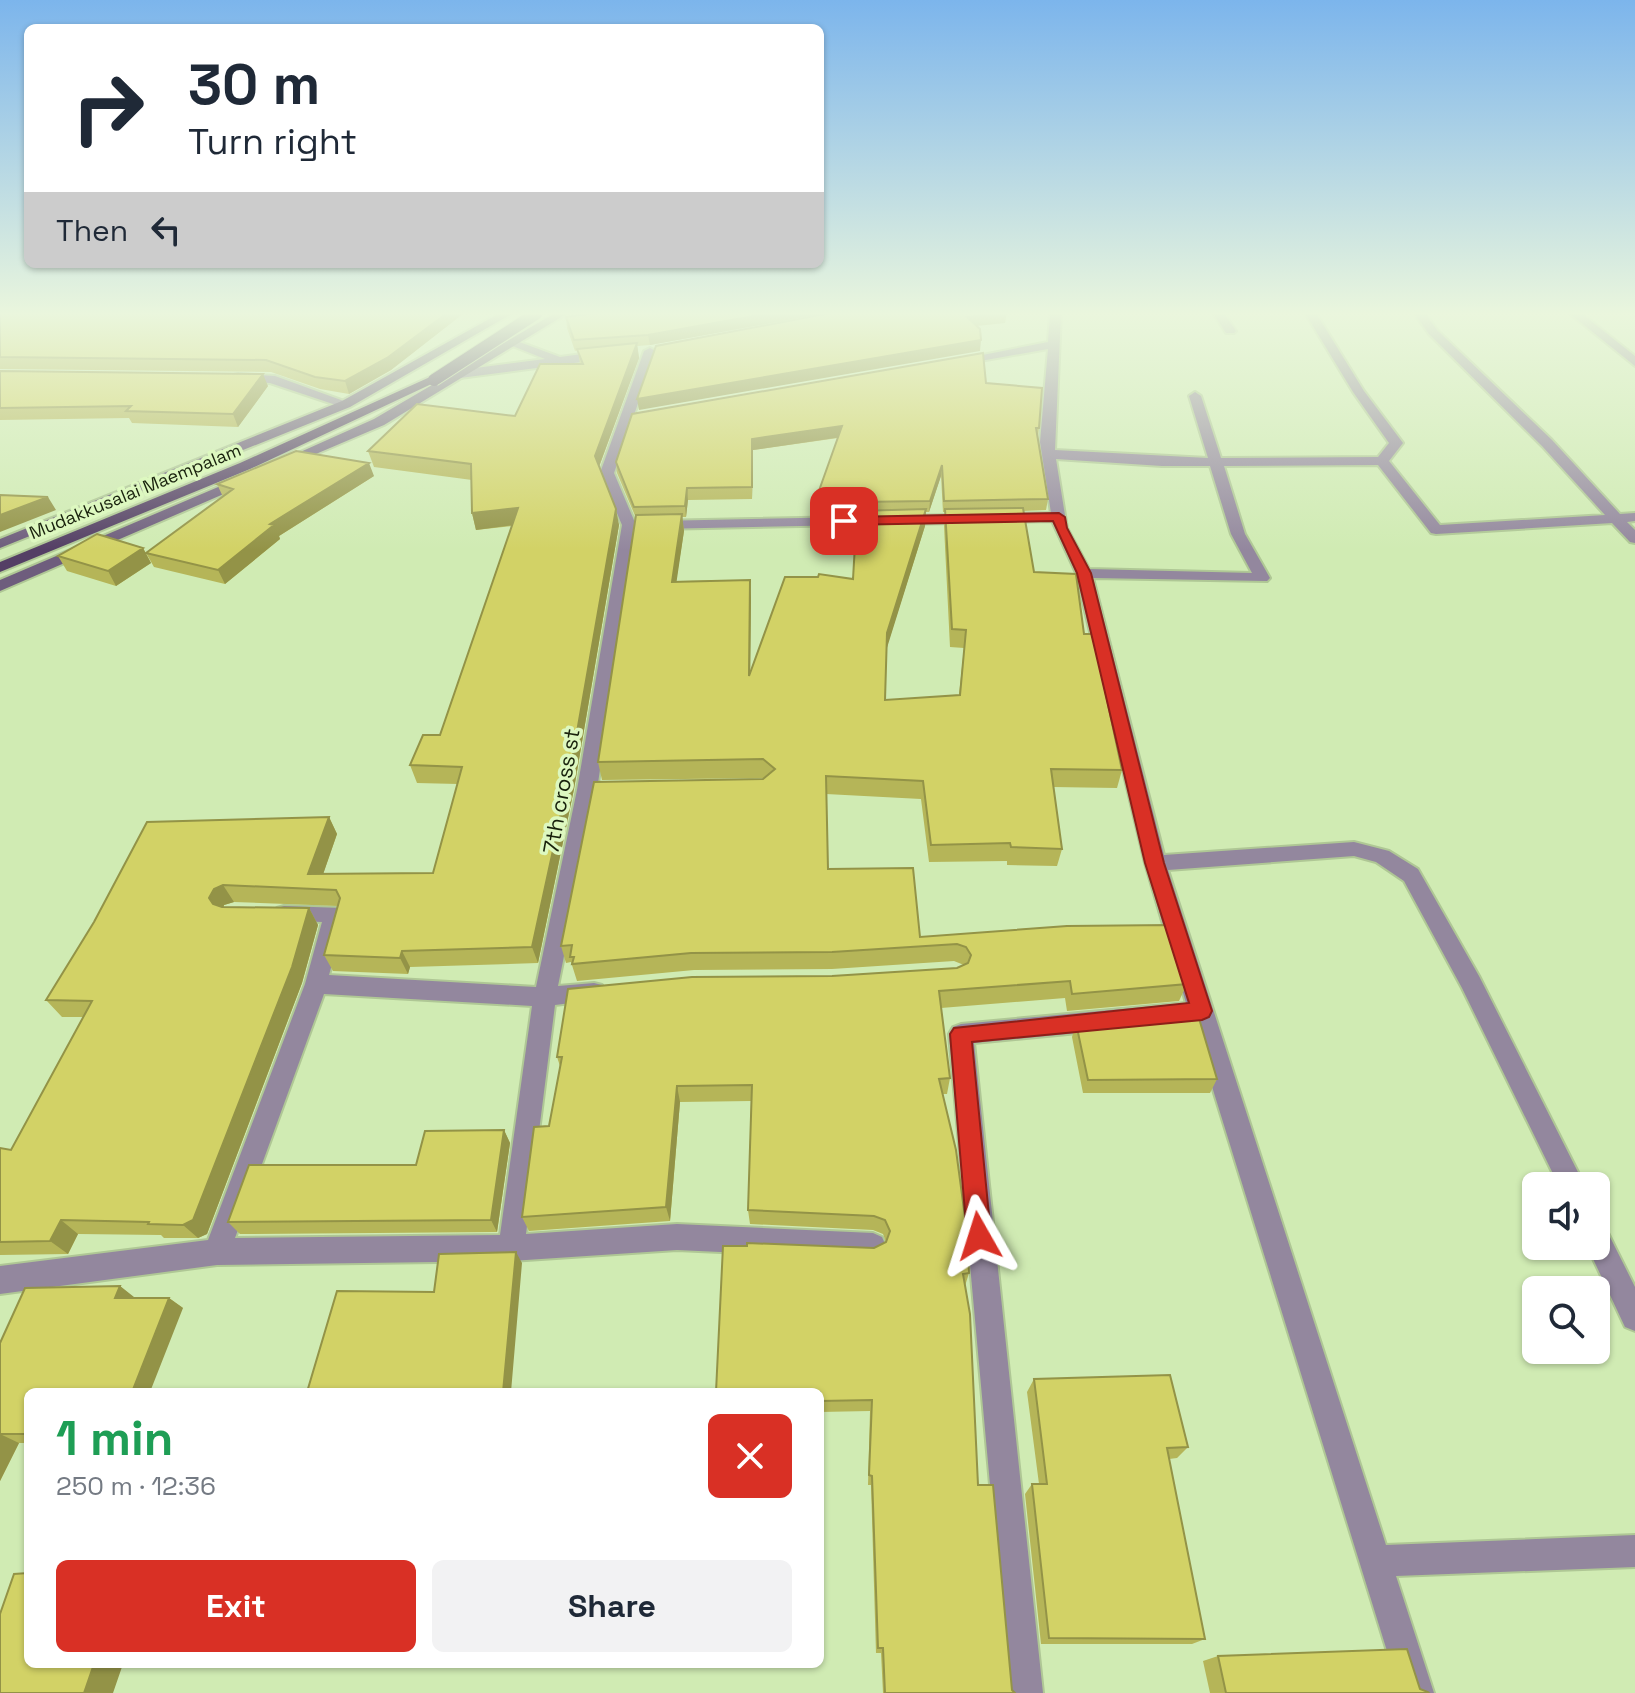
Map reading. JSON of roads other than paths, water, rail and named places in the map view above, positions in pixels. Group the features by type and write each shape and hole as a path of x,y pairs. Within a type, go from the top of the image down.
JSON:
{"main road":[{"path":"0,544 346,404 368,392"},
{"name":"Mudakkusalai Maempalam","path":"0,567 245,466 408,392"},
{"path":"0,586 379,422 430,392"}],"street":[{"path":"310,392 346,404"},
{"path":"641,392 635,418 607,473 629,525 1059,517"},
{"path":"1051,392 1047,442 1060,528 1084,573 1155,863 1417,1693"},
{"path":"1359,392 1396,443 1382,461"},
{"path":"1495,392 1547,443 1635,539"},
{"path":"1084,573 1262,578 1238,534 1195,396"},
{"path":"1049,454 1162,462 1382,461"},
{"path":"1382,461 1436,530 1635,517"},
{"name":"7th cross st","path":"511,1248 545,997 595,790 629,525"},
{"path":"1155,863 1354,849 1382,856 1411,875 1471,983 1565,1172"},
{"path":"217,1252 316,984 335,914 263,913"},
{"path":"316,984 545,997 620,989"},
{"path":"1026,1693 961,1034 1202,1011"},
{"path":"0,1280 217,1252 511,1248 677,1237 873,1246"},
{"path":"1608,1260 1635,1317"},
{"path":"1375,1561 1635,1551"}]}
